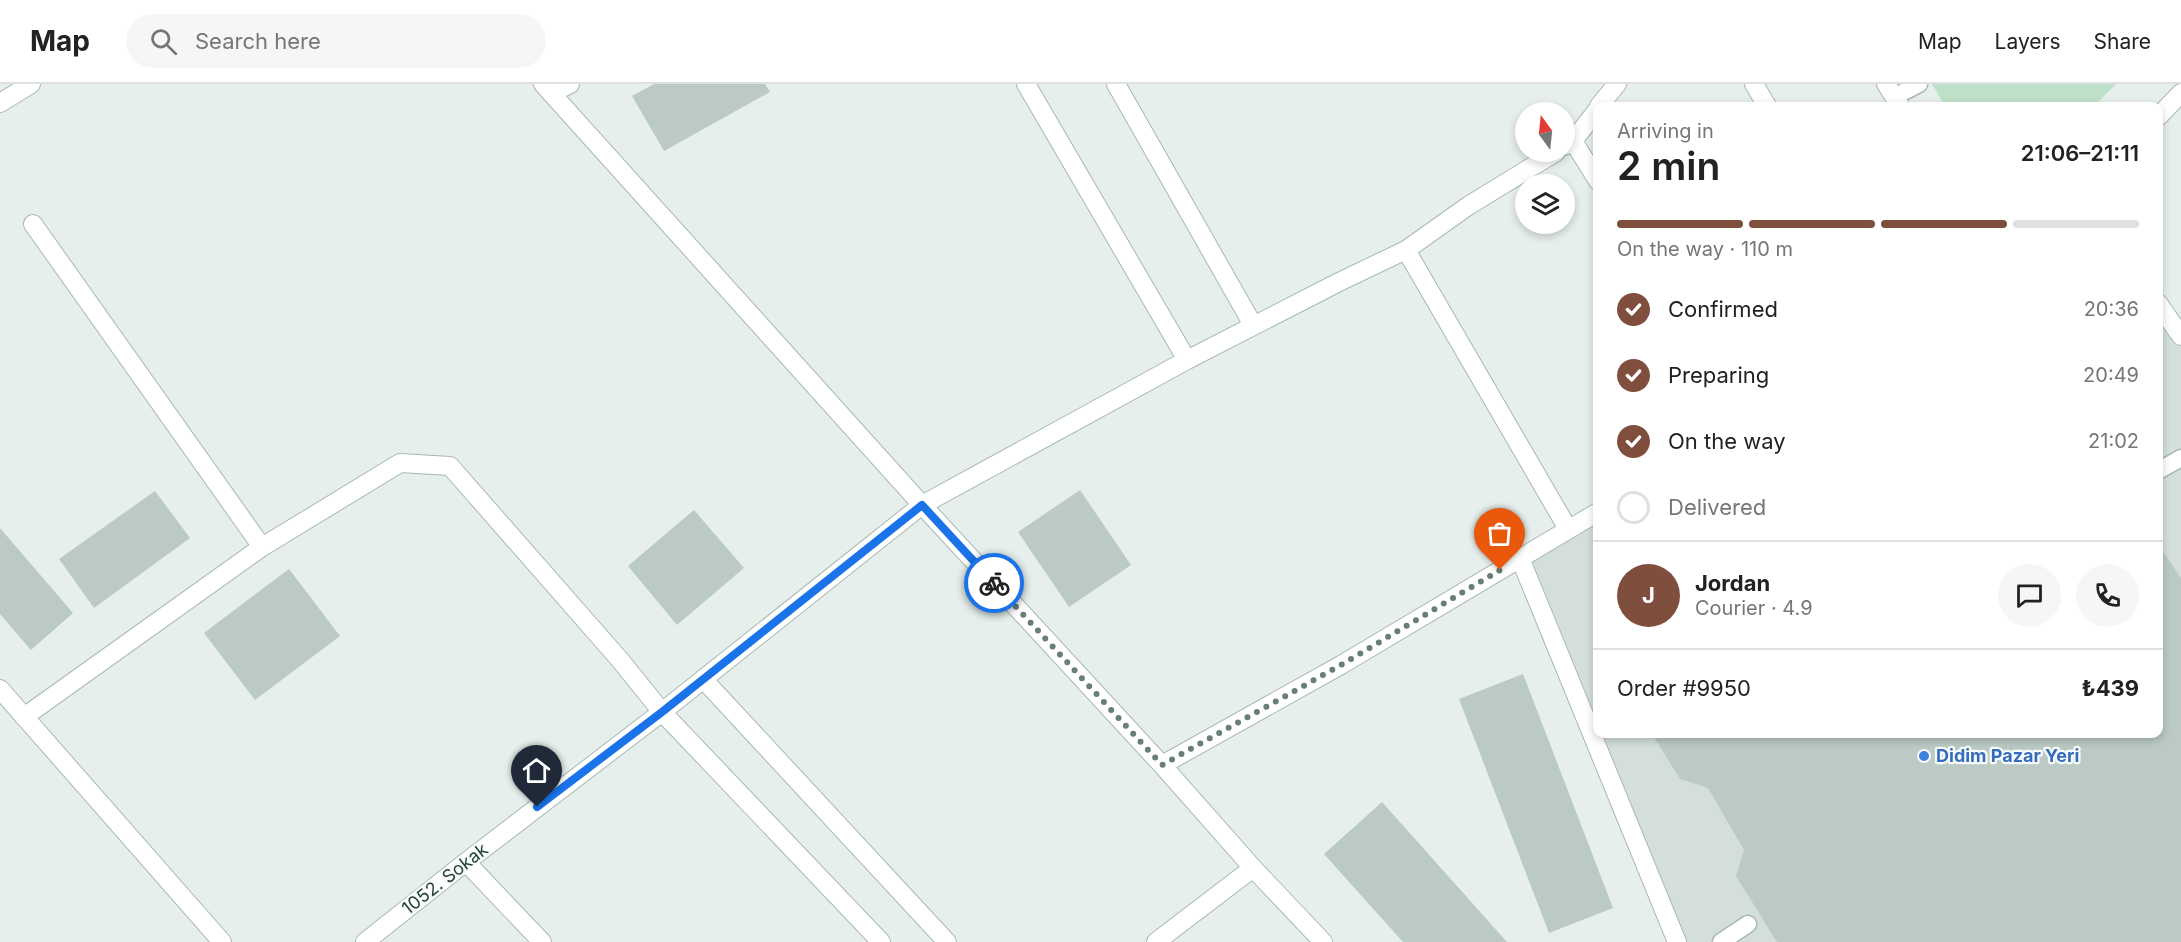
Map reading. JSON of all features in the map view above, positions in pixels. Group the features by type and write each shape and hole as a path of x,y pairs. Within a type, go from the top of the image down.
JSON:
{"street":[{"path":"0,103 31,84"},
{"path":"570,84 548,89 922,505 1323,942"},
{"path":"1026,84 1187,360"},
{"path":"1116,84 1253,325"},
{"path":"1603,102 1617,84"},
{"path":"1754,84 1765,102"},
{"path":"2163,112 2181,93"},
{"path":"1575,137 1593,114"},
{"path":"1575,152 1593,175"},
{"name":"1052. Sokak","path":"365,942 662,712 922,505 1253,325 1406,250 1468,206 1540,162"},
{"path":"33,224 262,547"},
{"path":"1406,250 1568,530"},
{"path":"2163,310 2181,336"},
{"path":"24,717 262,547 400,463 450,466 620,660 662,712 881,942"},
{"path":"1162,765 1341,665 1593,515"},
{"path":"1520,558 1593,737"},
{"path":"703,679 946,942"},
{"path":"0,689 222,942"},
{"path":"1594,738 1677,942"},
{"path":"466,862 542,942"},
{"path":"1156,942 1253,868"}],"lane":[{"path":"1893,96 1919,84"},
{"path":"2163,468 2181,458"},
{"path":"1721,942 1748,924"}],"shaded area":[{"name":"Didim Pazar Yeri","path":"2163,309 2181,336 2181,942 1677,942 1594,738 2163,738"},
{"name":"Didim Pazar Yeri","path":"1593,514 1593,737 1520,558"}],"green space":[{"path":"1932,84 2116,84 2098,102 1943,102"}],"building":[{"path":"654,84 765,84 770,92 664,151 632,96"},
{"path":"1080,490 1131,565 1069,607 1018,532"},
{"path":"155,491 190,538 94,608 59,559"},
{"path":"694,510 744,568 677,625 628,566"},
{"path":"0,528 73,613 31,650 0,614"},
{"name":"Didim Pazar Yeri","path":"2163,551 2181,578 2181,942 1777,942 1736,876 1744,850 1708,788 1680,779 1654,738 2163,738"},
{"path":"289,569 340,636 255,700 204,633"},
{"path":"1523,674 1613,908 1549,933 1459,699"},
{"path":"1382,802 1507,942 1403,942 1324,854"}],"way so far":[{"path":"994,583 1162,765 1341,665 1500,570"}],"place":[{"name":"Didim Pazar Yeri","path":"1924,756"}],"route":[{"path":"537,807 662,712 922,505 994,583"}]}
